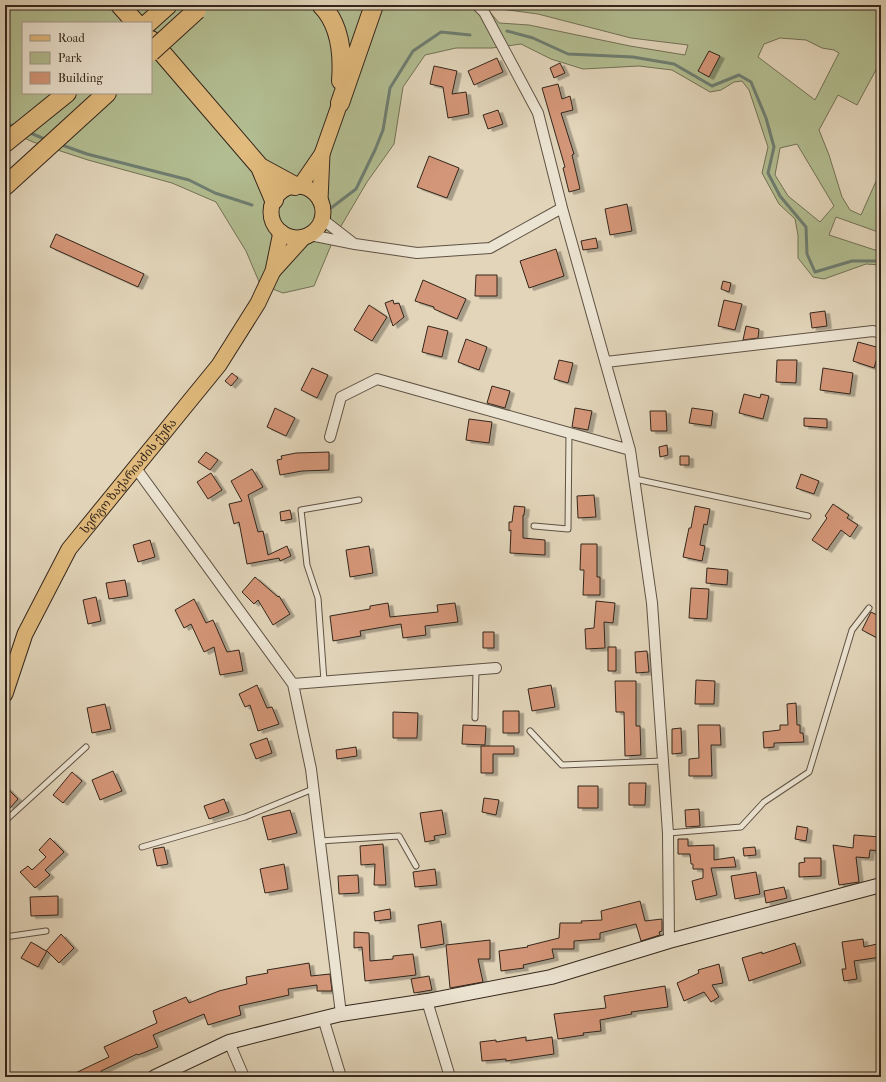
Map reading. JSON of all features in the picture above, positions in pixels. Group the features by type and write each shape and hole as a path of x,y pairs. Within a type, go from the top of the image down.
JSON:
{"highway":[{"path":"120,5 135,22"},
{"path":"149,22 168,5"},
{"path":"321,5 326,10 339,36 342,63 340,103"},
{"path":"340,103 374,5"},
{"path":"152,51 200,7"},
{"path":"152,41 260,167 274,200"},
{"path":"5,143 66,94"},
{"path":"5,186 106,94"},
{"path":"260,167 297,186"}],"main road":[{"path":"320,200 322,154 340,103"},
{"path":"297,186 322,154"},
{"path":"297,186 312,190 320,200 323,209 322,219 318,228 307,236 291,238 276,228 271,211 274,200 283,190 297,186"},
{"name":"სერგო ზაქარიაძის ქუჩა","path":"5,694 25,634 69,549 219,365 258,303 273,271 281,232"},
{"name":"სერგო ზაქარიაძის ქუჩა","path":"273,271 307,236"},
{"path":"163,1075 229,1042 341,1014 551,977 669,941 881,884"}],"street":[{"path":"477,5 484,12 538,113 562,208 630,450 652,602 668,833 669,941"},
{"path":"307,236 417,252 490,248 562,208"},
{"path":"322,219 355,244"},
{"path":"606,362 873,330 881,333"},
{"path":"330,437 341,397 377,379 630,450"},
{"path":"135,467 293,684 311,769 341,1014"},
{"path":"293,684 496,668"},
{"path":"427,1000 450,1077"},
{"path":"323,1018 341,1077"},
{"path":"229,1042 244,1077"}],"lane":[{"path":"534,526 568,529 569,433"},
{"path":"635,479 808,516"},
{"path":"324,681 318,598 307,565 301,510 359,500"},
{"path":"668,833 740,827 764,802 809,772 852,630 869,608"},
{"path":"475,718 476,670"},
{"path":"530,731 562,765 663,761"},
{"path":"5,821 86,747"},
{"path":"142,847 245,817 313,789"},
{"path":"320,841 400,836 416,866"},
{"path":"5,937 46,931"}],"green space":[{"path":"5,5 881,5 881,69 877,68 857,105 838,95 819,130 829,155 842,197 850,210 861,215 881,170 881,233 836,217 829,235 881,252 881,265 866,264 824,279 813,277 798,258 798,235 795,219 779,204 762,173 768,147 749,90 742,81 734,82 721,90 710,92 672,70 639,66 583,69 551,59 521,44 492,48 456,48 425,55 403,87 394,144 367,182 334,238 314,286 283,293 260,284 246,251 216,202 172,183 88,160 33,142 5,129","holes":["486,7 538,14 631,38 688,45 685,55 630,46 529,25 499,23","780,38 806,40 822,48 834,50 839,53 815,100 758,57 764,44","797,144 834,206 820,222 788,196 775,175 780,148"]}],"building":[{"path":"709,51 720,56 709,77 698,71"},
{"path":"497,58 503,72 474,85 468,71"},
{"path":"560,63 565,73 554,78 550,68"},
{"path":"434,66 457,71 452,94 466,92 469,114 448,118 443,87 430,84"},
{"path":"558,84 562,99 570,96 573,110 561,113 574,154 572,155 580,189 569,192 563,168 565,167 542,88"},
{"path":"498,110 503,124 488,129 483,115"},
{"path":"429,156 459,168 447,198 417,187"},
{"path":"627,204 632,231 610,235 605,209"},
{"path":"56,234 144,274 138,287 50,247"},
{"path":"596,238 598,248 583,250 581,241"},
{"path":"556,249 564,276 529,288 520,261"},
{"path":"476,275 497,275 497,296 475,296"},
{"path":"423,280 466,299 457,319 434,309 434,307 415,301"},
{"path":"723,281 731,283 729,292 721,289"},
{"path":"393,300 394,304 399,303 404,317 393,326 385,303"},
{"path":"724,300 742,304 735,330 718,326"},
{"path":"369,305 387,317 372,341 354,330"},
{"path":"825,311 827,326 812,328 810,313"},
{"path":"428,326 448,331 442,357 422,352"},
{"path":"746,326 759,329 758,338 743,340"},
{"path":"466,339 487,347 479,370 458,362"},
{"path":"858,342 880,348 874,368 853,361"},
{"path":"559,360 573,363 568,383 554,379"},
{"path":"777,360 797,360 796,383 776,382"},
{"path":"312,368 328,375 317,398 301,390"},
{"path":"823,368 853,373 850,394 820,390"},
{"path":"232,373 238,378 231,386 225,381"},
{"path":"492,386 510,391 505,408 487,403"},
{"path":"744,394 760,398 761,394 769,396 763,419 739,413"},
{"path":"275,408 295,418 286,436 267,427"},
{"path":"575,408 592,411 588,430 572,427"},
{"path":"692,408 713,411 711,426 689,423"},
{"path":"650,411 666,411 667,431 651,431"},
{"path":"804,418 827,419 827,428 804,426"},
{"path":"469,419 492,422 489,443 466,440"},
{"path":"667,445 668,455 660,457 659,447"},
{"path":"206,452 218,460 210,470 198,462"},
{"path":"329,452 329,470 302,471 280,475 277,460 282,459 281,456 296,453"},
{"path":"680,456 689,456 689,465 680,465"},
{"path":"252,469 263,487 248,495 258,532 263,531 268,555 287,546 291,556 280,561 279,558 247,564 239,522 234,524 229,504 242,501 231,481"},
{"path":"211,473 222,490 208,499 197,482"},
{"path":"801,474 819,481 814,494 796,488"},
{"path":"594,495 596,517 578,518 577,496"},
{"path":"833,504 849,515 847,518 858,525 850,537 841,530 827,550 812,540 827,518 825,516"},
{"path":"514,506 525,507 523,515 523,538 545,540 545,555 510,553 511,530 509,531 509,522 512,522"},
{"path":"695,506 710,509 707,525 704,524 700,545 705,546 702,561 683,557"},
{"path":"290,510 292,519 281,521 280,512"},
{"path":"150,540 155,557 138,562 133,545"},
{"path":"581,544 597,544 597,577 600,577 600,595 583,595 584,570 580,570"},
{"path":"369,546 373,573 350,577 346,550"},
{"path":"707,568 728,570 727,585 706,583"},
{"path":"255,577 278,597 279,596 290,614 273,625 258,600 254,604 242,592"},
{"path":"125,580 128,596 109,599 106,583"},
{"path":"691,588 709,589 707,619 689,618"},
{"path":"96,597 101,621 88,624 83,600"},
{"path":"194,599 206,623 213,620 227,652 239,650 243,671 220,675 214,647 204,652 191,624 184,628 175,610"},
{"path":"596,601 615,603 613,623 604,622 605,648 586,649 585,629 594,628"},
{"path":"388,603 390,617 438,612 437,605 455,603 458,622 425,626 426,635 403,638 401,624 360,631 361,636 333,641 330,616 370,609 370,606"},
{"path":"871,612 881,617 881,640 862,630"},
{"path":"483,632 494,632 494,648 483,648"},
{"path":"608,647 616,647 616,671 608,671"},
{"path":"647,651 649,672 636,673 635,652"},
{"path":"696,680 715,681 714,704 695,704"},
{"path":"615,681 636,681 636,726 640,726 641,755 625,756 624,712 616,712"},
{"path":"257,685 267,708 272,707 279,724 258,731 250,705 245,707 239,694"},
{"path":"551,685 555,707 532,711 528,689"},
{"path":"796,703 797,725 800,725 800,733 803,733 804,742 774,743 774,747 764,748 763,732 780,730 780,725 788,725 787,704"},
{"path":"105,704 111,729 92,733 87,708"},
{"path":"503,711 519,711 519,733 503,733"},
{"path":"393,712 418,713 417,738 393,738"},
{"path":"463,725 486,726 485,745 462,744"},
{"path":"698,725 720,725 721,745 711,745 712,776 689,776 689,759 699,758"},
{"path":"681,728 682,753 672,754 672,729"},
{"path":"267,738 272,753 256,759 250,744"},
{"path":"481,746 514,746 514,754 493,754 493,773 481,773"},
{"path":"356,747 357,756 337,759 336,750"},
{"path":"113,771 122,791 100,800 92,780"},
{"path":"72,772 82,781 63,803 53,795"},
{"path":"629,783 646,783 645,805 629,805"},
{"path":"5,786 18,799 10,808 5,803"},
{"path":"578,786 598,786 598,808 578,808"},
{"path":"484,798 499,800 496,815 482,812"},
{"path":"224,799 229,812 209,819 204,806"},
{"path":"699,809 700,826 686,827 685,810"},
{"path":"290,810 297,833 268,840 262,817"},
{"path":"442,810 446,834 434,836 435,840 425,842 420,813"},
{"path":"797,826 808,828 806,841 795,839"},
{"path":"854,835 881,837 881,851 870,850 869,858 856,857 859,882 839,885 833,845 853,848"},
{"path":"50,838 64,852 45,870 50,875 35,888 20,872 28,866 32,870 46,857 39,850"},
{"path":"678,839 688,839 688,846 714,845 714,860 734,857 736,867 711,868 717,895 696,900 692,881 703,878 703,869 693,869 690,854 678,854"},
{"path":"383,844 386,885 374,885 375,864 361,865 360,846"},
{"path":"164,847 168,864 157,866 153,849"},
{"path":"755,847 756,855 744,856 743,848"},
{"path":"804,858 821,858 821,876 799,877 799,863 805,862"},
{"path":"284,864 288,889 265,893 260,869"},
{"path":"435,869 437,885 415,887 413,872"},
{"path":"756,872 760,894 735,899 731,876"},
{"path":"358,875 359,893 339,894 338,876"},
{"path":"784,887 787,898 766,903 764,891"},
{"path":"58,896 58,915 31,916 30,897"},
{"path":"640,901 645,921 662,919 662,931 659,932 660,935 641,941 636,924 600,933 600,939 574,941 574,949 552,949 554,958 523,965 524,968 501,971 499,951 528,947 527,946 559,938 560,923 582,923 581,921 602,920 601,911"},
{"path":"390,909 391,919 375,921 374,912"},
{"path":"441,921 444,944 421,948 418,925"},
{"path":"354,932 369,933 370,961 393,959 393,956 413,954 416,975 365,981 362,947 354,948"},
{"path":"61,934 74,948 59,963 47,951 38,967 21,958 31,942 46,951"},
{"path":"863,939 864,947 881,943 881,957 854,961 857,979 844,981 842,969 846,969 842,942"},
{"path":"490,940 490,959 478,959 483,982 450,988 446,945"},
{"path":"795,943 801,963 749,981 742,958 762,952 762,954"},
{"path":"309,963 311,976 330,974 332,991 317,991 317,985 288,989 289,995 239,1006 241,1015 208,1025 204,1014 153,1035 158,1047 138,1055 137,1054 101,1071 103,1077 67,1077 109,1057 104,1047 157,1023 153,1011 186,997 189,1003 219,991 247,984 246,977 268,973 267,970"},
{"path":"719,964 723,983 712,985 719,997 711,1002 704,992 684,1001 677,983 699,973 698,970"},
{"path":"429,976 432,990 414,993 411,979"},
{"path":"665,986 668,1007 631,1012 632,1014 600,1020 601,1031 583,1033 584,1035 558,1039 554,1014 606,1008 604,996"},
{"path":"526,1037 526,1041 552,1037 554,1054 506,1061 506,1059 482,1061 480,1042 496,1040 496,1042"}],"waterway":[{"path":"507,31 533,38 568,54 633,57 674,64 712,86 739,75 751,82 766,118 774,147 768,173 780,196 806,227 807,254 815,272 852,261 881,261"},
{"path":"331,208 356,189 383,130 390,88 413,51 441,32 470,35"},
{"path":"5,122 15,127"},
{"path":"28,132 47,140"},
{"path":"59,144 87,154 189,180 215,193 252,205"}]}
